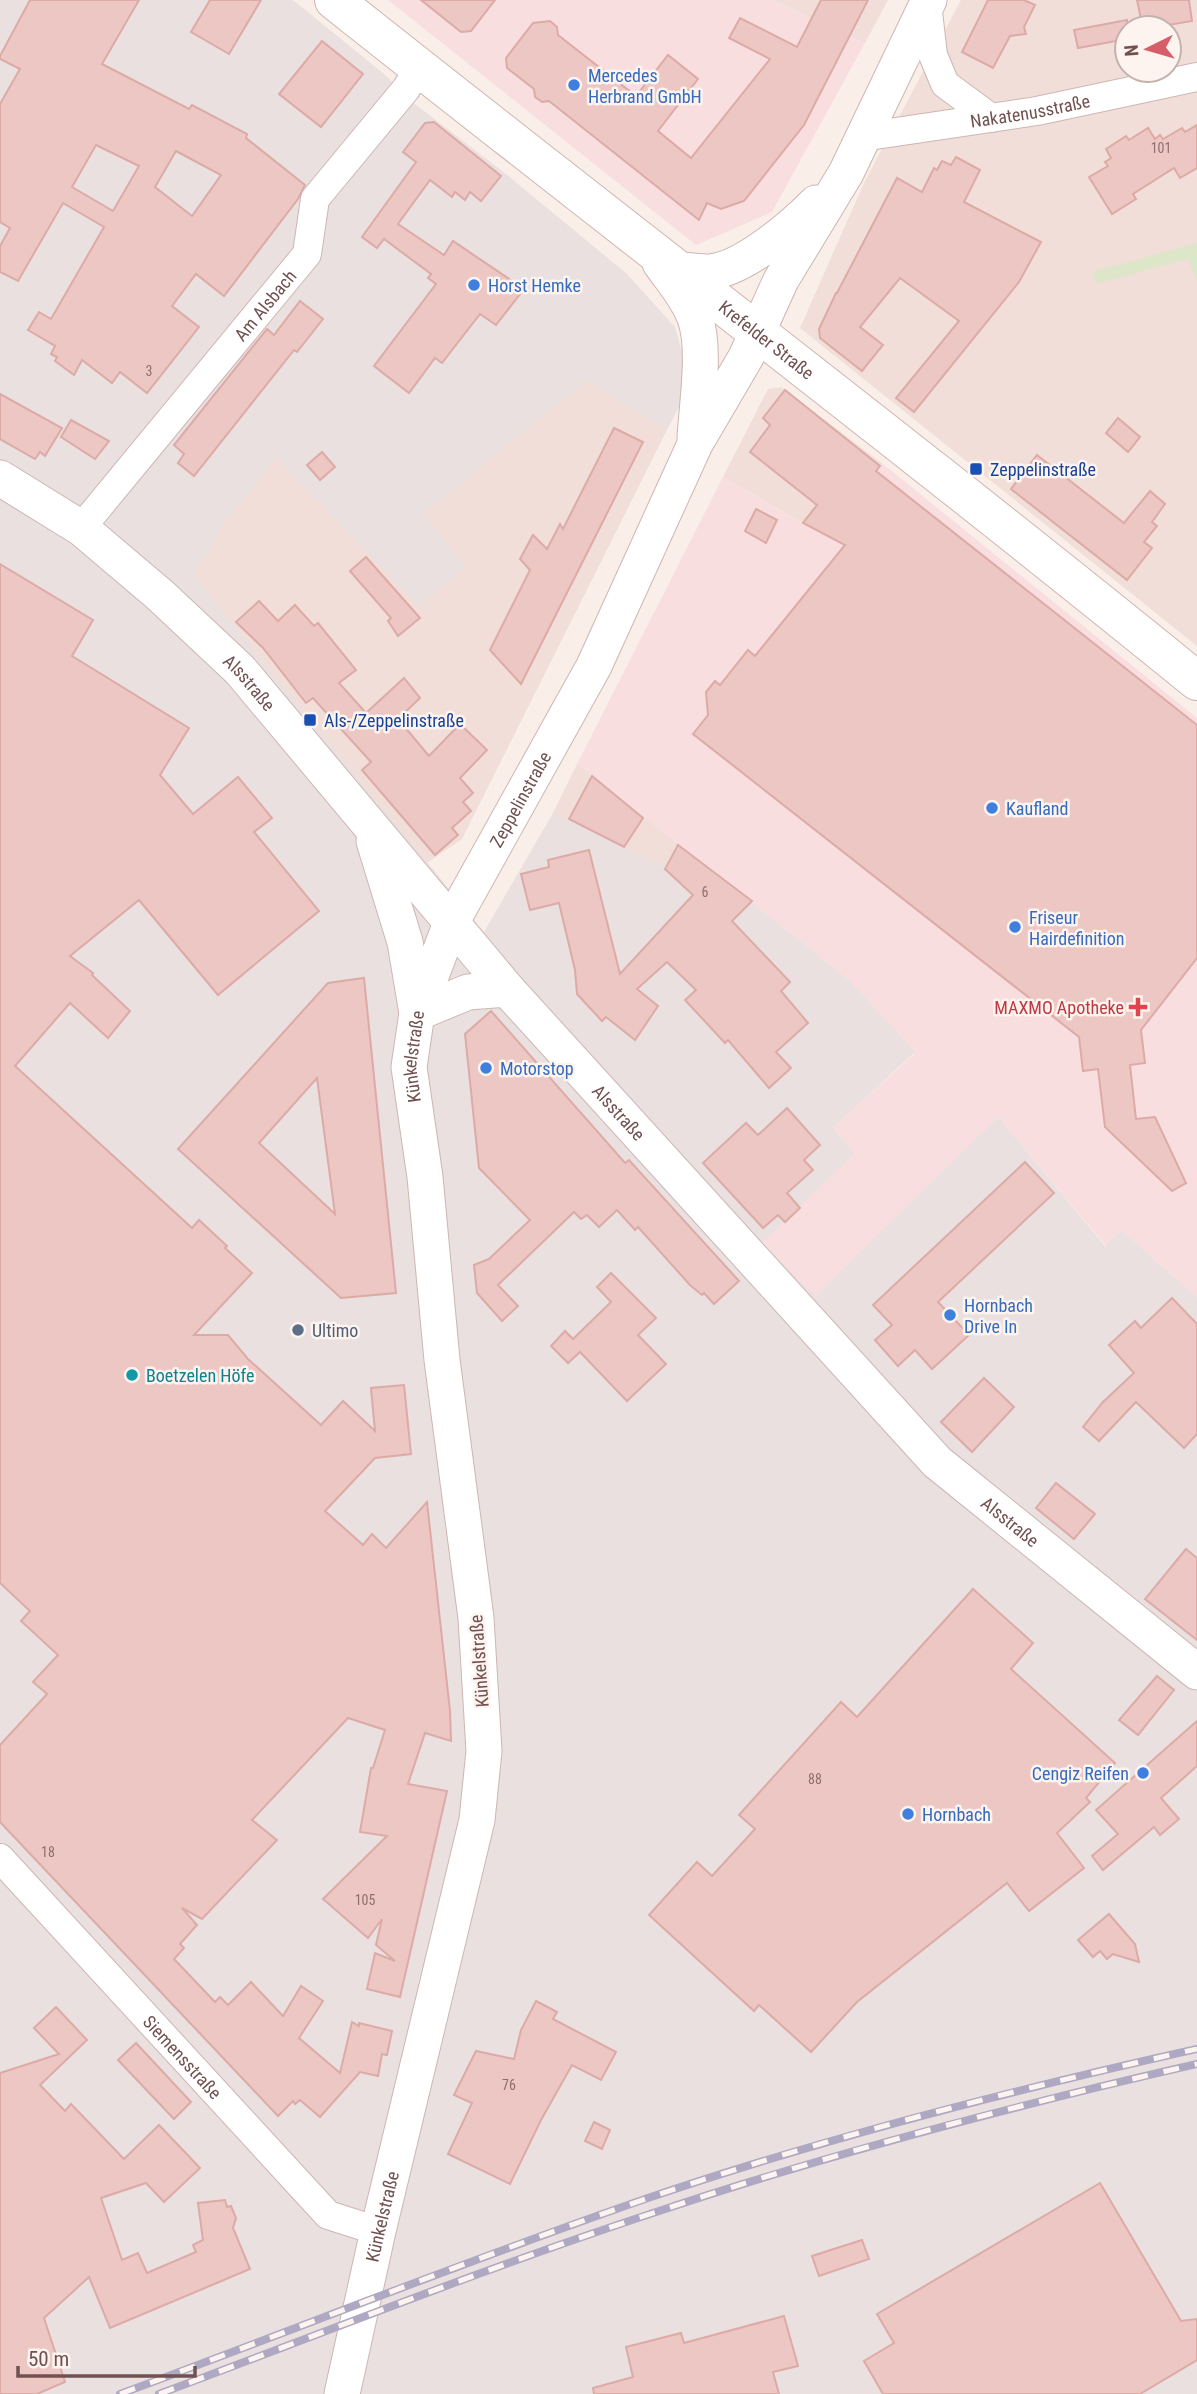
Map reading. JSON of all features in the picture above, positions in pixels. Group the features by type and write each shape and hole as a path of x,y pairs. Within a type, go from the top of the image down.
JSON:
{"main road":[{"name":"Krefelder Straße","path":"334,0 1197,681"}],"street":[{"path":"928,1 933,55 945,84 991,118"},
{"name":"Zeppelinstraße","path":"451,923 594,666 695,444 746,357 781,280 846,173 928,1"},
{"name":"Am Alsbach","path":"81,528 307,254 316,199 406,89 419,68"},
{"name":"Nakatenusstraße","path":"862,137 991,118 1197,77"},
{"path":"664,261 712,272 730,266 763,248 796,223 846,173"},
{"path":"664,261 695,318 700,345 695,444"},
{"name":"Alsstraße","path":"0,478 81,528 160,595 240,670 507,989 937,1462 1197,1672"},
{"path":"368,823 405,942 417,1013 468,992 507,989"},
{"name":"Künkelstraße","path":"341,2394 477,1820 484,1751 476,1618 442,1360 425,1177 409,1067 417,1013 451,923"},
{"name":"Siemensstraße","path":"0,1858 328,2216 378,2231"}],"shaded area":[{"path":"0,0 293,0 384,74 415,104 506,174 627,274 675,327 691,384 667,430 586,381 423,514 466,567 419,607 277,458 224,524 194,576 484,932 553,813 664,867 678,844 849,980 915,1052 833,1128 855,1153 762,1243 815,1296 998,1117 1105,1246 1121,1230 1197,1297 1197,2394 0,2394"},
{"path":"388,0 773,0 865,43 772,212 696,245"},
{"path":"773,0 888,0 865,43"},
{"path":"961,0 1197,0 1197,646 800,328 864,183"},
{"path":"586,381 667,430 462,839 427,863 194,576 224,524 277,458 422,514"},
{"path":"781,387 883,464 827,535 723,477 768,389"},
{"path":"883,464 1197,718 1197,1297 1121,1230 1106,1246 998,1117 815,1297 761,1243 855,1153 833,1128 915,1053 849,980 577,764 723,477 801,523 827,535"},
{"path":"577,764 678,844 664,867 553,813"}],"green space":[{"path":"1197,243 1197,282 1188,259 1096,284 1092,272"}],"building":[{"path":"30,0 139,0 102,64 189,109 192,105 247,134 246,138 305,185 298,199 224,296 196,274 172,306 199,327 147,393 120,372 112,383 82,360 74,375 55,361 57,357 51,354 55,346 28,330 39,312 51,319 104,227 63,203 18,281 0,272 0,246 10,228 0,222 0,104 20,69 0,59","holes":["96,145 139,166 113,211 72,187","176,151 221,175 192,216 155,187"]},
{"path":"210,0 261,0 229,54 191,32"},
{"path":"421,0 495,0 471,31 461,32"},
{"path":"821,0 868,0 804,125 744,201 721,209 707,203 699,220 549,101 542,102 535,97 534,89 507,68 506,58 533,23 550,21 557,27 558,35 636,96 668,55 698,79 658,131 691,158 770,59 729,38 740,18 797,47"},
{"path":"988,0 1024,0 1035,5 1024,27 1026,34 1010,36 993,68 962,52"},
{"path":"1137,0 1189,0 1192,21 1183,22 1183,14 1140,14"},
{"path":"1113,23 1113,42 1078,48 1074,30"},
{"path":"322,41 363,74 321,127 279,94"},
{"path":"434,122 501,176 481,201 470,192 465,200 455,192 452,197 430,180 398,224 444,255 453,241 524,289 496,325 480,314 442,363 435,358 409,393 374,366 436,284 428,278 431,274 384,239 377,248 362,237 416,162 403,152 425,123"},
{"path":"1197,125 1197,168 1180,178 1174,168 1133,194 1136,199 1112,214 1089,177 1108,166 1105,162 1111,158 1106,149 1126,136 1129,140 1148,128 1155,139 1160,135 1163,139 1182,128 1185,132"},
{"path":"956,157 980,170 964,202 1041,242 1019,282 914,412 896,398 959,321 900,278 860,327 883,345 862,371 820,338 819,329 897,178 922,192 934,168 937,170 942,161 951,165"},
{"path":"300,301 323,319 297,352 294,350 194,476 178,463 184,454 174,445 267,329 274,335"},
{"name":"Kaufland","path":"785,390 880,466 876,471 1197,725 1197,958 1141,1030 1145,1063 1130,1065 1136,1119 1155,1117 1186,1183 1172,1191 1105,1127 1098,1069 1083,1071 1079,1037 693,734 708,715 706,692 715,681 720,685 748,650 755,656 845,545 803,523 817,505 750,452 770,425 763,418"},
{"path":"0,394 62,428 45,456 40,452 35,459 0,439"},
{"path":"1118,418 1140,437 1128,452 1106,433"},
{"path":"71,420 109,441 95,459 61,437"},
{"path":"614,428 643,442 521,684 490,650 530,570 520,559 533,535 547,549 560,524 563,529"},
{"path":"322,452 335,467 320,480 307,465"},
{"path":"1037,455 1124,523 1150,491 1165,504 1152,522 1157,526 1144,542 1152,548 1127,580 1011,489"},
{"path":"756,509 777,520 766,543 745,531"},
{"path":"366,557 420,618 398,636 388,621 391,618 350,571"},
{"path":"0,564 93,620 72,656 189,728 160,775 193,814 238,777 272,818 254,832 319,911 218,995 139,900 70,956 93,973 92,975 130,1011 108,1038 70,1003 15,1066 192,1228 199,1220 252,1273 194,1335 228,1335 248,1359 321,1425 343,1401 375,1431 371,1388 404,1385 411,1454 375,1458 325,1511 363,1545 372,1534 386,1548 427,1502 451,1741 425,1733 408,1784 447,1791 400,1997 367,1989 375,1953 395,1961 376,1945 382,1919 368,1938 323,1899 387,1836 360,1832 371,1768 385,1730 348,1718 252,1820 277,1840 202,1919 182,1908 197,1925 180,1944 184,1948 174,1959 215,2002 220,1997 228,2005 251,1982 283,2016 301,1986 323,2001 299,2038 340,2073 352,2022 359,2026 359,2023 392,2031 387,2055 382,2054 378,2076 360,2072 320,2117 300,2100 295,2104 293,2101 278,2116 0,1822 0,1745 47,1694 33,1682 58,1655 21,1621 30,1611 0,1583"},
{"path":"259,601 278,621 295,605 314,626 318,623 356,670 339,683 366,713 404,678 420,698 398,719 429,756 460,724 487,750 460,778 473,793 463,802 471,811 452,828 458,835 435,855 362,770 371,762 313,698 306,703 263,648 236,622"},
{"path":"592,776 643,818 624,847 569,819"},
{"path":"678,845 752,901 732,921 790,982 781,991 808,1023 776,1052 791,1068 769,1088 728,1040 725,1043 685,1000 696,990 667,962 637,989 658,1006 635,1040 606,1017 602,1021 577,994 575,970 559,903 530,910 521,874 549,867 548,860 589,850 620,974 693,895 665,869"},
{"path":"364,978 396,1293 341,1298 178,1149 328,983","holes":["317,1078 335,1214 259,1143"]},
{"path":"491,1011 625,1163 629,1160 739,1281 714,1304 704,1293 702,1295 690,1285 638,1227 635,1230 617,1210 599,1227 587,1215 581,1219 574,1212 498,1285 518,1306 502,1321 477,1293 474,1265 489,1259 530,1220 479,1168 465,1034"},
{"path":"787,1108 820,1145 804,1160 813,1170 787,1193 800,1208 785,1222 778,1215 763,1228 703,1163 746,1123 758,1135"},
{"path":"1025,1162 1054,1193 938,1302 969,1335 932,1369 915,1350 898,1366 875,1340 892,1325 873,1305"},
{"path":"611,1273 656,1318 638,1335 666,1364 627,1401 580,1352 568,1363 551,1346 565,1331 573,1339 611,1302 597,1287"},
{"path":"1172,1298 1197,1324 1197,1434 1184,1448 1136,1402 1099,1441 1083,1427 1103,1402 1134,1373 1109,1345 1135,1321 1141,1328"},
{"path":"984,1378 1014,1407 972,1452 941,1422"},
{"path":"1056,1483 1095,1514 1074,1539 1036,1508"},
{"path":"1186,1549 1197,1558 1197,1640 1145,1599"},
{"name":"Hornbach","path":"973,1589 1033,1643 1011,1669 1115,1763 1086,1798 1090,1802 1057,1833 1084,1868 1029,1911 1007,1883 857,2002 811,2052 759,2005 754,2011 649,1915 697,1862 712,1876 755,1829 739,1815 841,1702 857,1717"},
{"path":"1157,1676 1174,1690 1138,1735 1119,1720"},
{"path":"1197,1721 1197,1766 1161,1798 1179,1819 1160,1835 1154,1827 1103,1870 1092,1856 1118,1834 1096,1810"},
{"path":"1109,1914 1135,1944 1139,1962 1113,1954 1107,1959 1100,1951 1093,1957 1078,1940"},
{"path":"536,2001 557,2012 553,2019 616,2052 601,2080 572,2065 510,2184 448,2154 472,2103 454,2095 476,2051 514,2059 521,2030"},
{"path":"56,2007 87,2040 40,2085 65,2111 71,2104 124,2159 159,2125 200,2168 164,2202 146,2183 101,2198 122,2260 138,2253 147,2273 196,2252 193,2245 203,2240 198,2203 225,2200 236,2218 233,2228 250,2269 110,2328 89,2277 44,2318 65,2382 37,2394 0,2394 0,2073 59,2054 34,2028"},
{"path":"136,2043 191,2102 174,2119 118,2060"},
{"path":"594,2122 610,2130 602,2149 585,2141"},
{"path":"1100,2183 1181,2321 1197,2319 1197,2360 1140,2394 883,2394 864,2361 894,2343 877,2314"},
{"path":"862,2240 869,2259 819,2276 812,2256"},
{"path":"784,2316 798,2366 773,2372 779,2394 594,2394 593,2388 633,2377 626,2347 681,2333 684,2343"}],"railway":[{"path":"120,2394 516,2245 716,2176 921,2116 1197,2049"},
{"path":"159,2394 528,2256 720,2191 923,2132 1197,2064"}],"place":[{"name":"Mercedes Herbrand GmbH","path":"574,85"},
{"name":"Horst Hemke","path":"474,285"},
{"name":"Zeppelinstraße","path":"976,469"},
{"name":"Als-/Zeppelinstraße","path":"310,720"},
{"name":"Kaufland","path":"992,808"},
{"name":"Friseur Hairdefinition","path":"1015,927"},
{"name":"MAXMO Apotheke","path":"1138,1007"},
{"name":"Motorstop","path":"486,1068"},
{"name":"Hornbach Drive In","path":"950,1315"},
{"name":"Ultimo","path":"298,1330"},
{"name":"Boetzelen Höfe","path":"132,1375"},
{"name":"Cengiz Reifen","path":"1143,1773"},
{"name":"Hornbach","path":"908,1814"}]}
